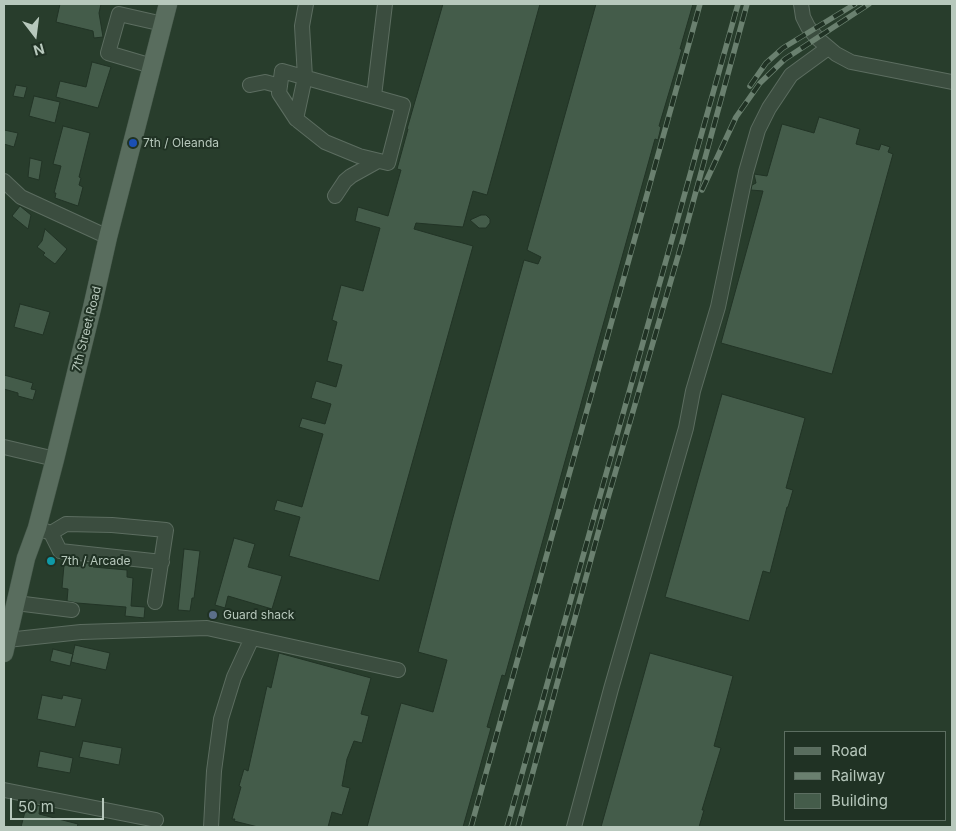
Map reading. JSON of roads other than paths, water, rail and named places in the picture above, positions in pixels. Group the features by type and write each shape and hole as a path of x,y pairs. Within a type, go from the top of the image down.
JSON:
{"main road":[{"name":"7th Street Road","path":"6,646 26,558 44,530 55,459 108,237 168,4"}],"street":[{"path":"296,119 305,77 302,26 306,4"},
{"path":"374,96 385,4"},
{"path":"801,4 803,17 816,38 836,54 851,62 952,82"},
{"path":"152,66 108,53 119,14 163,24"},
{"path":"574,827 611,689 686,428 693,391 718,307 746,172 758,130 769,108 791,75 828,48"},
{"path":"282,71 305,77 403,105 388,163 359,156 325,142 296,119 280,89 282,71"},
{"path":"250,85 265,82 280,89"},
{"path":"335,196 351,176 378,162"},
{"path":"4,181 20,198 108,237"},
{"path":"4,447 55,459"},
{"path":"155,602 162,562 166,530 112,525 66,524 44,530 60,551 162,562"},
{"path":"16,603 72,610"},
{"path":"6,646 81,632 207,628 398,670"},
{"path":"210,827 214,772 221,719 234,677 252,638"},
{"path":"4,790 156,820"}],"railway":[{"path":"471,827 700,4"},
{"path":"507,827 738,4"},
{"path":"518,827 603,515 683,239 747,4"},
{"path":"750,86 766,63 783,48 855,4"},
{"path":"702,190 736,117 760,83 785,59 869,4"}],"place":[{"name":"7th / Oleanda","path":"133,143"},
{"name":"7th / Arcade","path":"51,561"},
{"name":"Guard shack","path":"213,615"}]}
